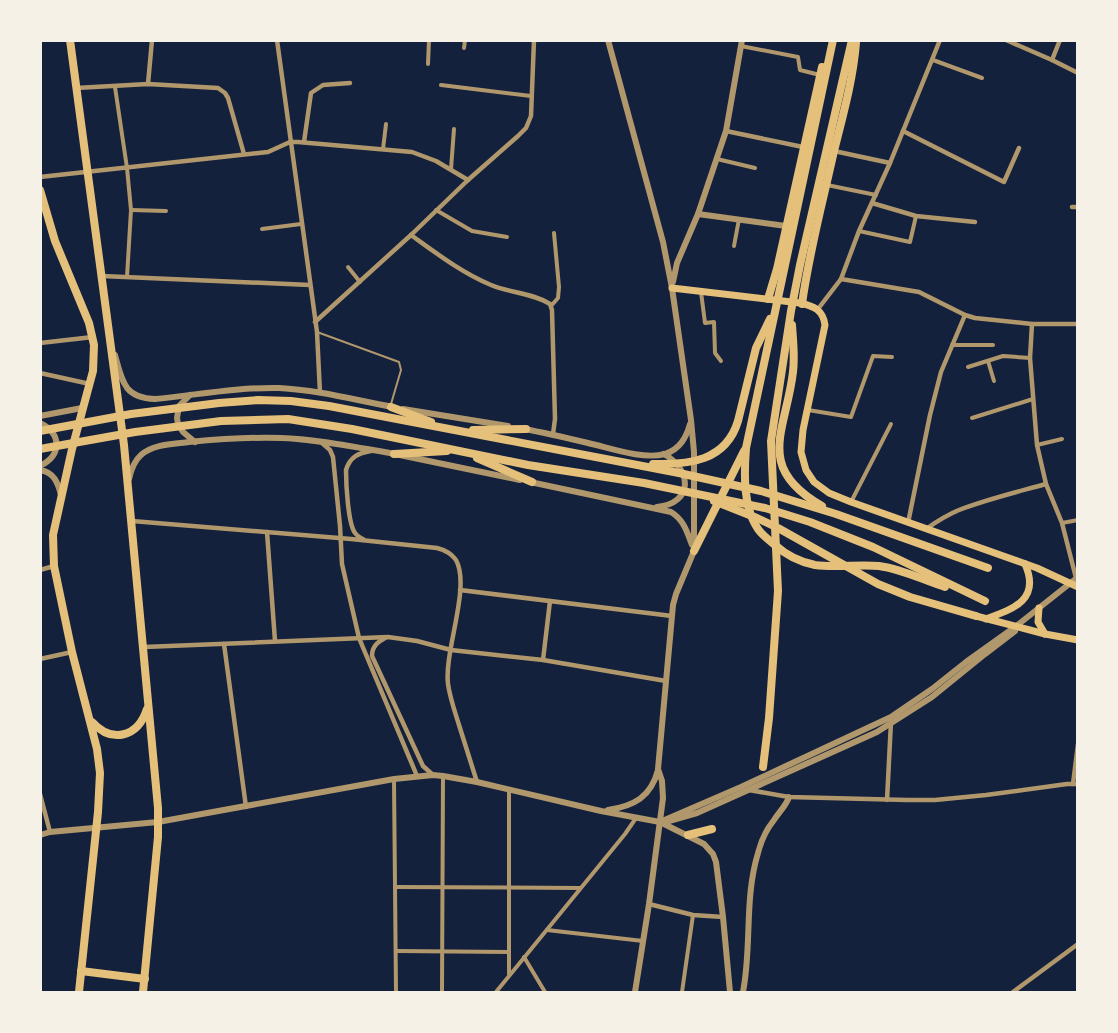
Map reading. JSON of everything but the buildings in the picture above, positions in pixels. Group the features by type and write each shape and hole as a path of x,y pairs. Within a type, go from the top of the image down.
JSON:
{"highway":[{"path":"769,299 820,75 831,40"},
{"path":"40,449 135,432 221,421 288,419 352,429 528,465 644,483 688,491 765,508 839,533 896,557 981,600 908,573 881,566 824,566 789,556 758,528 748,502 746,448 831,40"},
{"path":"801,303 848,96 855,58 854,40"},
{"path":"763,767 769,718 778,591 771,441 800,266 854,40"},
{"path":"777,269 782,276 791,280 801,278 806,273"},
{"path":"623,463 669,465 688,463 707,457 724,445 735,432 756,348 775,311"},
{"path":"791,311 793,372 779,446 784,470 797,488 813,501 836,514"},
{"path":"40,431 131,414 219,403 258,400 329,406 760,491 851,519 988,568"},
{"path":"391,407 453,430 526,429"},
{"path":"694,551 746,448"},
{"path":"394,454 462,451 532,482"},
{"path":"688,491 758,518 791,534 859,575 892,590 976,616"},
{"path":"688,835 712,830"}],"main road":[{"path":"70,40 129,482 158,822 143,993"},
{"path":"40,190 55,241 93,336 94,363 90,384 82,408 53,535 54,566 72,652 98,749 100,773 97,828 79,993"},
{"path":"672,288 801,303 818,309 824,318 825,325 801,452 806,470 814,482 829,493 851,502 1037,568 1077,587"},
{"path":"986,619 1010,610 1026,596 1030,582 1025,564"},
{"path":"1039,608 1038,622 1045,634"},
{"path":"976,616 1077,640"},
{"path":"91,721 108,734 126,733 139,725 148,707"},
{"path":"81,971 145,979"}],"street":[{"path":"148,84 152,40"},
{"path":"277,40 315,322 320,393"},
{"path":"428,64 429,40"},
{"path":"465,40 465,48"},
{"path":"315,322 526,128 531,116 534,40"},
{"path":"601,811 623,808 637,802 656,781 672,616 676,594 694,551 694,452 672,288 660,228 608,40"},
{"path":"818,309 841,279 940,40"},
{"path":"1006,40 1077,73"},
{"path":"1052,60 1060,40"},
{"path":"672,288 674,271 698,214 726,131 742,43 798,57 800,70 820,75"},
{"path":"933,60 982,78"},
{"path":"304,142 311,93 323,85 350,83"},
{"path":"76,88 148,84 210,87 222,90 228,98 244,154"},
{"path":"441,85 531,96"},
{"path":"115,87 131,210 127,277"},
{"path":"383,149 386,124"},
{"path":"451,169 454,129"},
{"path":"726,131 803,147"},
{"path":"903,131 1004,182 1019,148"},
{"path":"40,177 268,152 290,142 304,142 412,152 436,161 468,180"},
{"path":"834,151 890,163"},
{"path":"717,159 755,168"},
{"path":"827,185 876,195"},
{"path":"872,203 916,216 975,222"},
{"path":"131,210 166,211"},
{"path":"436,210 472,231 507,237"},
{"path":"698,214 786,226"},
{"path":"860,231 910,242 916,216"},
{"path":"734,246 739,219"},
{"path":"262,229 301,224"},
{"path":"553,434 555,419 551,306 558,298 559,287 554,233"},
{"path":"411,235 479,279 497,287 545,301 551,306"},
{"path":"348,267 360,282"},
{"path":"102,276 310,285"},
{"path":"841,279 919,292 964,315 975,318 1032,324 1077,324"},
{"path":"701,291 705,323 714,322 716,353 721,361"},
{"path":"908,524 940,372 964,315"},
{"path":"660,822 747,787 891,720 966,662 1017,627 1077,578 1062,523 1046,484 1037,445 1030,358 1032,324"},
{"path":"40,343 93,336"},
{"path":"110,336 123,384 133,395 146,399 266,388 294,389 526,429 631,453 653,455 672,451 681,443 687,435 691,420"},
{"path":"952,345 993,345"},
{"path":"808,410 852,417 873,356 892,357"},
{"path":"968,367 1003,356 1030,358"},
{"path":"988,361 994,381"},
{"path":"40,373 90,384"},
{"path":"190,395 179,406 177,418 183,432 195,442"},
{"path":"972,418 1033,399"},
{"path":"40,416 82,408"},
{"path":"40,423 50,428 57,445 55,454 40,468 52,476 60,489 61,496"},
{"path":"851,502 891,424"},
{"path":"129,482 134,464 144,453 158,447 261,438 318,441 394,454 671,512 687,529 694,551"},
{"path":"1037,445 1062,439"},
{"path":"318,441 326,446 333,457 342,564 359,638 417,776"},
{"path":"374,450 354,456 346,474 353,529 360,538 378,542"},
{"path":"651,507 662,507 673,503 685,488 682,471 675,460 664,454"},
{"path":"925,530 958,510 1046,484"},
{"path":"1062,523 1077,520"},
{"path":"132,521 340,538 437,548 449,552 459,568 460,590 447,673 449,693 477,782"},
{"path":"267,532 275,641"},
{"path":"40,570 54,566"},
{"path":"460,590 672,616"},
{"path":"543,660 550,601"},
{"path":"144,647 388,636 451,650 543,660 666,681"},
{"path":"388,636 375,646 372,656 423,766 433,776"},
{"path":"224,644 246,807"},
{"path":"40,659 72,652"},
{"path":"887,800 891,720"},
{"path":"747,787 789,797 887,800 943,799 1075,784 1077,744"},
{"path":"635,993 663,798 662,781 658,769"},
{"path":"40,835 50,832 158,822 417,776 442,776 477,782 601,811 660,822 704,844 713,854 718,870 730,993"},
{"path":"442,776 442,993"},
{"path":"394,779 396,993"},
{"path":"509,790 509,975"},
{"path":"40,795 50,832"},
{"path":"743,993 747,967 750,888 757,857 768,828 789,797"},
{"path":"496,993 636,818"},
{"path":"395,887 581,888"},
{"path":"649,904 693,915 723,917"},
{"path":"682,993 693,915"},
{"path":"546,930 643,941"},
{"path":"1013,993 1077,944"},
{"path":"395,951 509,952"},
{"path":"524,957 545,993"}],"lane":[{"path":"316,332 399,362 401,370 391,407"}]}
